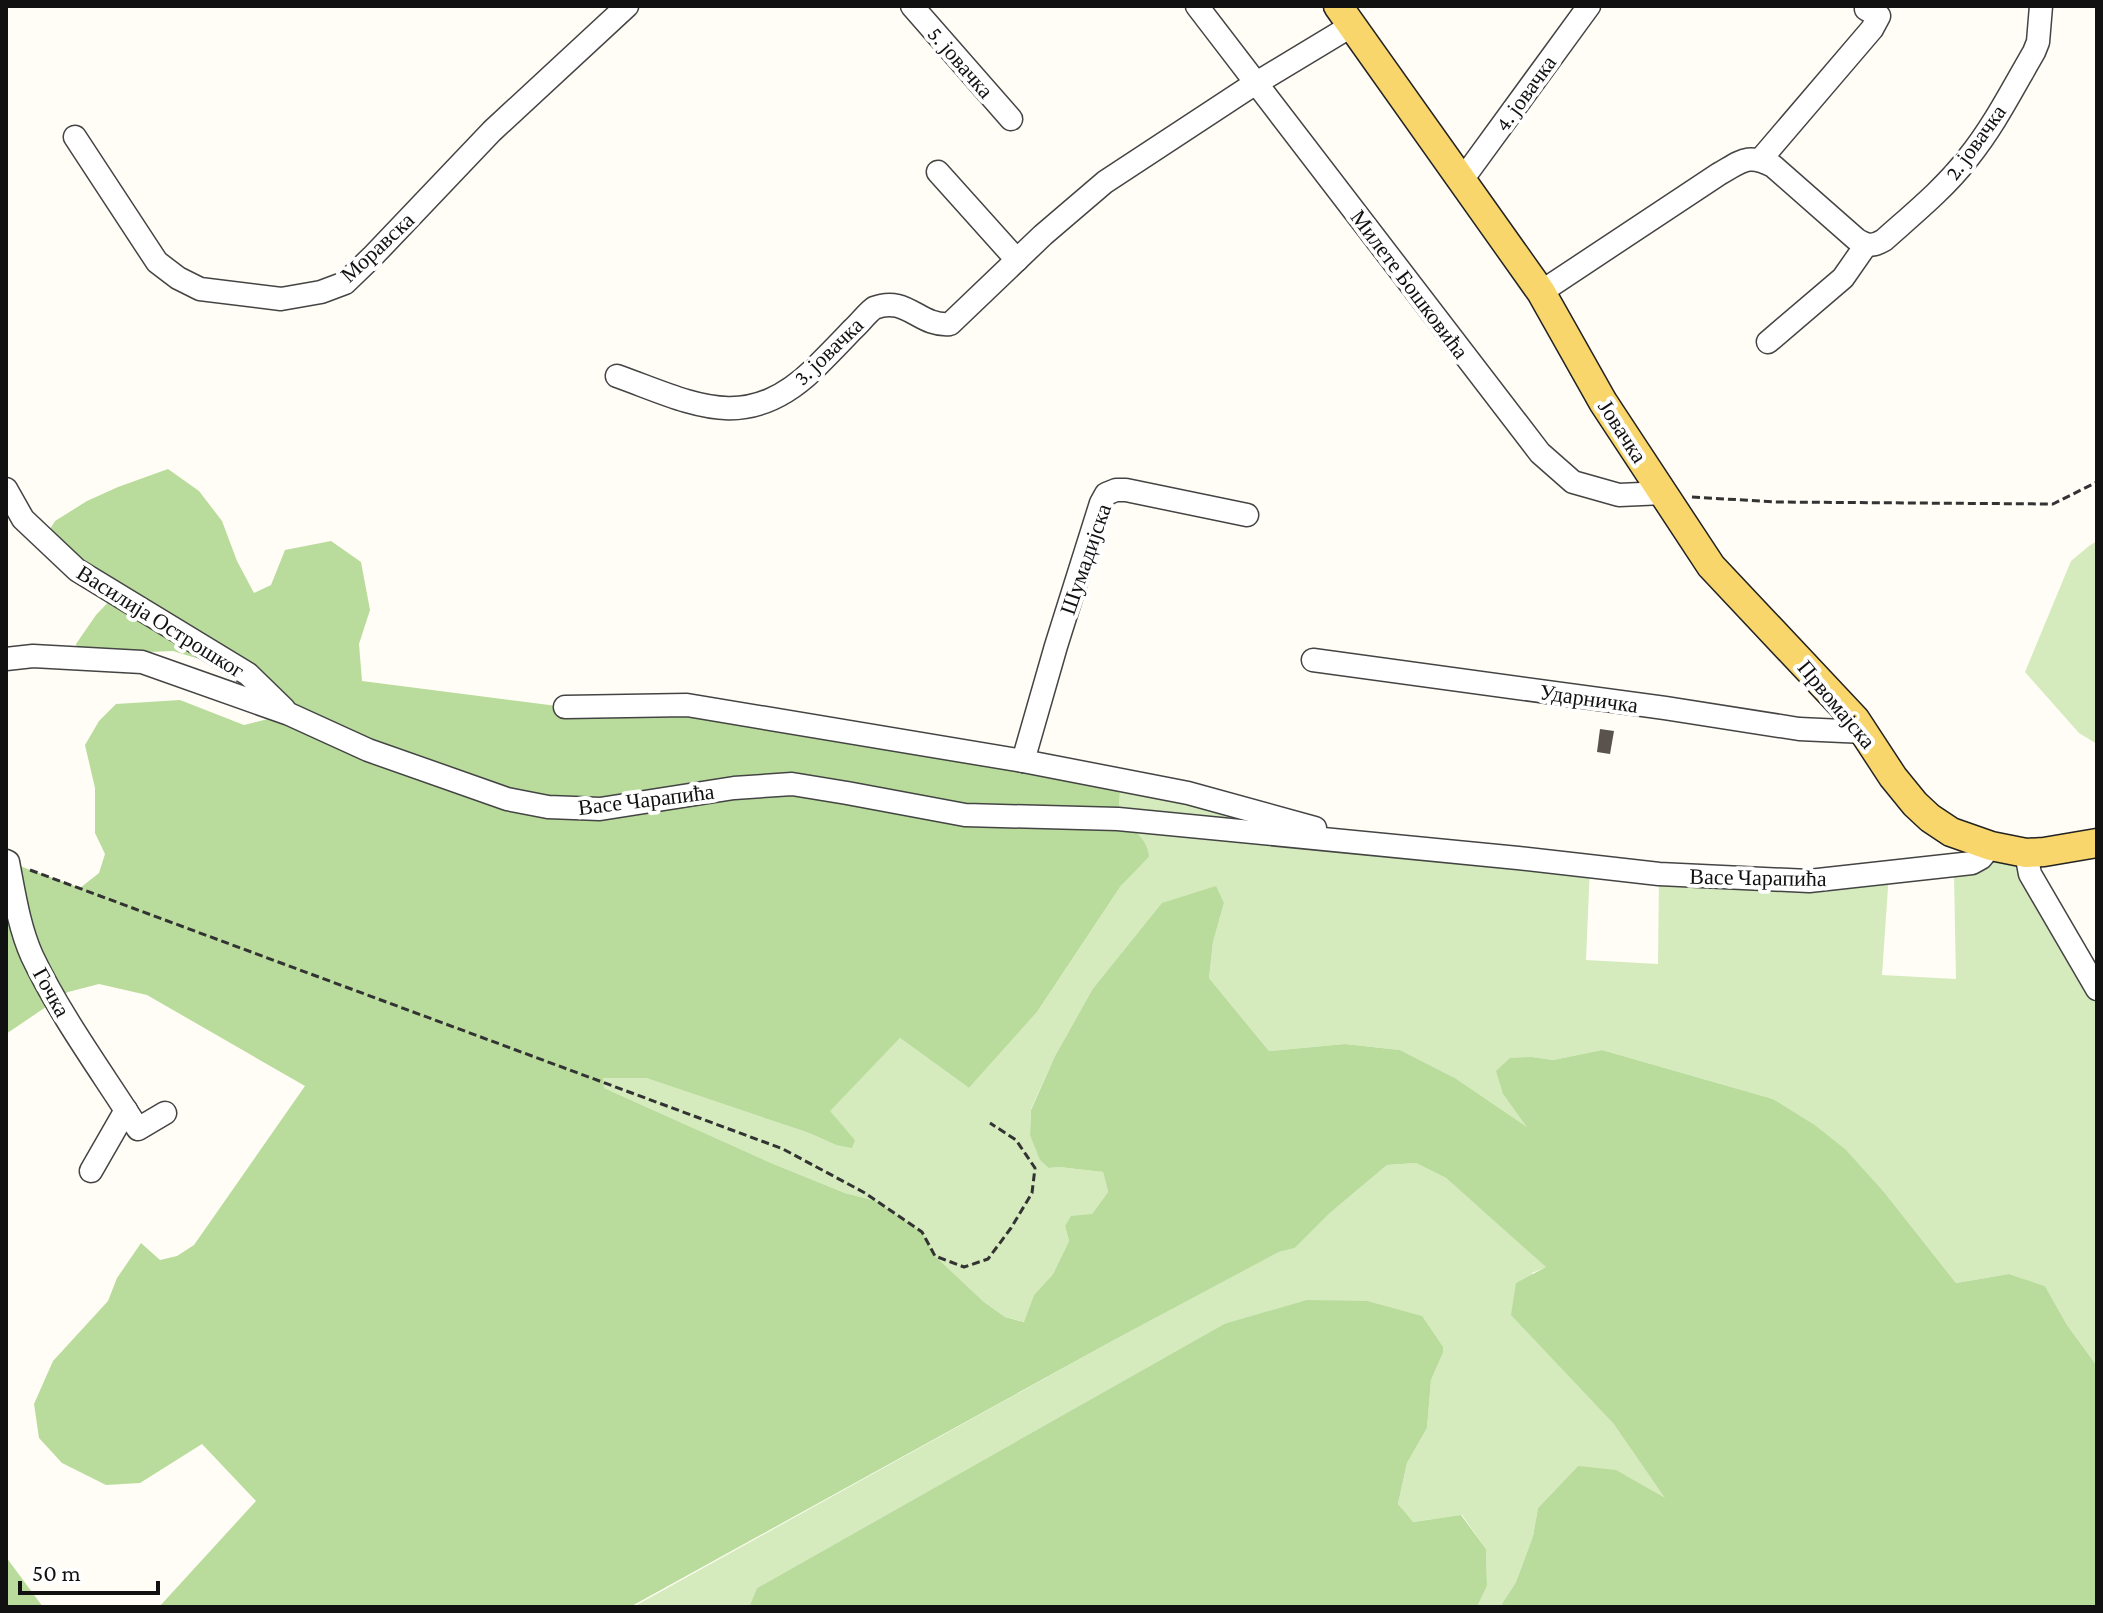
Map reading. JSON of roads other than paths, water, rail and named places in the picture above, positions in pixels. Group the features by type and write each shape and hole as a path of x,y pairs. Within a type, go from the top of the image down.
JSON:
{"main road":[{"name":"Јовачка","path":"1344,16 1541,292 1603,402 1664,493"},
{"name":"Првомајска","path":"1664,493 1711,566 1848,710 1893,777 1924,813 1964,838 2026,853 2097,843"}],"street":[{"name":"Моравска","path":"75,137 157,262 178,278 200,289 281,299 321,292 345,283 492,131 627,6"},
{"name":"5. јовачка","path":"912,6 1011,119"},
{"name":"Милете Бошковића","path":"1197,6 1540,453 1573,482 1619,495 1664,493"},
{"name":"4. јовачка","path":"1462,180 1589,6"},
{"name":"2. јовачка","path":"1768,342 1843,278 1866,245 1874,246 1884,240 1941,188 1969,157 2034,52 2038,42 2041,6"},
{"path":"1761,159 1872,29 1879,16 1866,9"},
{"name":"3. јовачка","path":"617,376 665,394 730,409 773,399 806,377 874,308 898,304 931,323 950,324 1105,182 1257,83 1344,16"},
{"path":"1541,292 1739,163 1752,158 1773,166 1845,231 1866,245"},
{"path":"938,172 1017,260"},
{"name":"Василија Острошког","path":"6,489 23,519 77,570 248,674 289,714"},
{"name":"Шумадијска","path":"1023,761 1056,646 1106,494 1126,490 1247,515"},
{"name":"Васе Чарапића","path":"6,659 33,656 142,662 289,714 368,750 507,799 548,807 600,809 734,788 792,784 965,815 1118,819 1659,874 1809,881 1972,863 1991,846"},
{"name":"Ударничка","path":"1313,660 1799,729 1865,732"},
{"path":"565,707 687,705 1023,761 1188,793 1375,844"},
{"path":"2026,853 2030,874 2097,989"},
{"name":"Гочка","path":"7,861 32,955 77,1036 126,1110"},
{"path":"91,1171 126,1110 138,1129 165,1113"}]}
